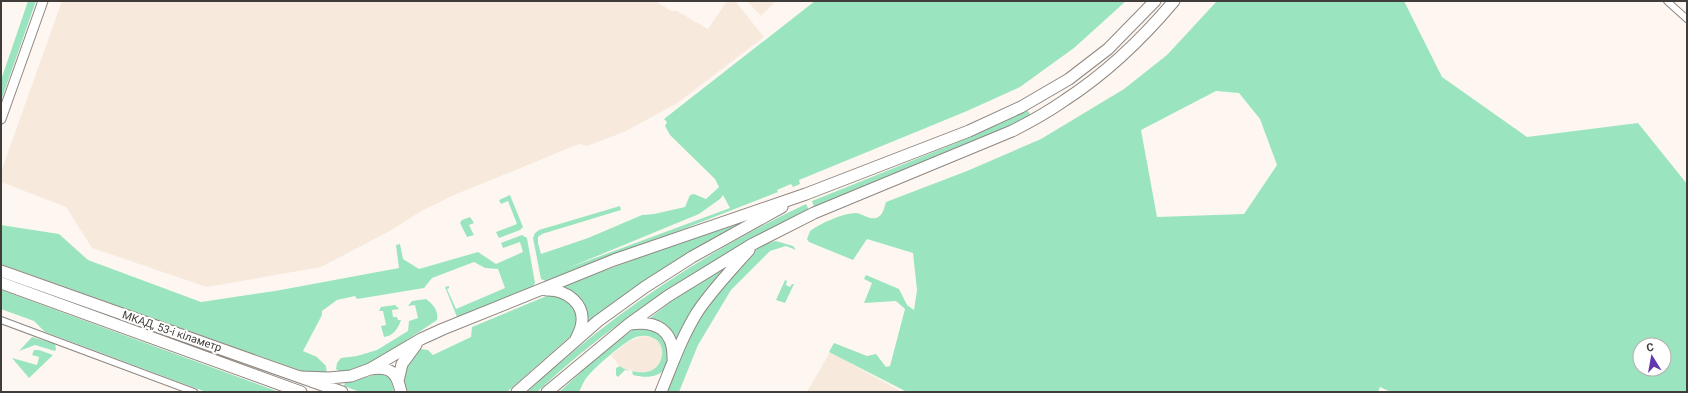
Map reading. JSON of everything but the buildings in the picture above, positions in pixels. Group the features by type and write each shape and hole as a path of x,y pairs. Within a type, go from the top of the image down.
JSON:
{"highway":[{"path":"301,377 329,378 351,376 370,369 421,339 614,260 806,194 969,131 1021,107 1069,79 1108,49 1155,1"},
{"path":"547,392 629,324 668,296 701,274 759,241 814,213 1012,131 1067,100 1101,73 1163,15 1174,1"},
{"path":"517,392 598,321 645,287 705,250 806,194"},
{"path":"661,392 672,362 698,311 729,272 759,241"},
{"name":"МКАД, 53-і кіламетр","path":"1,271 342,392"},
{"name":"МКАД, 53-і кіламетр","path":"1,283 297,391"},
{"path":"541,290 562,292 574,300 581,313 582,322 576,340"},
{"path":"629,324 650,324 661,328 670,339 672,345 672,362"},
{"path":"400,387 402,364 409,352 421,339"},
{"path":"370,369 388,369 393,373 400,387"}],"main road":[{"path":"1,119 43,1"}],"street":[{"path":"1667,1 1687,19"},
{"path":"1,320 193,391"}],"shaded area":[{"path":"62,1 655,1 671,11 677,11 708,29 727,1 735,1 764,37 676,104 624,132 587,146 579,144 454,195 423,210 388,232 321,267 207,287 92,248 66,207 1,182 1,172"},
{"path":"747,1 776,1 761,16"},
{"path":"642,336 651,337 657,340 662,346 663,355 661,362 655,369 647,372 638,372 621,368 611,355 628,342"},
{"path":"830,352 902,392 807,392"}],"green space":[{"path":"28,1 36,1 1,101 1,80"},
{"path":"815,1 1126,1 1074,48 1020,87 967,111 799,180 800,184 793,187 791,184 777,190 778,192 548,282 541,279 533,238 535,233 539,230 620,206 621,210 542,234 538,237 541,254 588,238 642,215 654,214 685,207 690,195 694,194 706,199 719,187 715,179 670,135 665,126 667,122 664,119","holes":["723,195 730,208 568,268 699,214 720,199"]},
{"path":"1217,1 1404,1 1442,77 1527,137 1638,123 1687,184 1687,392 1391,392 1380,387 1378,392 907,392 829,352 834,343 867,356 876,354 886,367 890,366 905,309 896,301 864,303 872,283 864,279 866,275 899,289 907,305 914,310 917,290 913,253 867,239 853,260 809,242 807,239 810,231 831,219 849,214 858,213 871,218 876,218 882,214 886,202 967,171 1041,139 1124,89 1167,55","holes":["1216,91 1239,93 1260,119 1277,165 1244,214 1157,217 1141,130"]},
{"path":"1027,110 1031,115 987,138 814,207 812,201 971,137"},
{"path":"510,195 523,227 520,230 499,238 496,232 517,224 508,201 501,204 499,200"},
{"path":"806,204 809,210 736,248 666,291 599,339 537,392 527,392 592,337 659,287 731,243"},
{"path":"752,216 664,268 587,324 586,311 576,295 570,291 558,288"},
{"path":"470,217 474,223 469,225 474,235 467,237 460,223 462,220"},
{"path":"1,225 59,234 88,260 201,302 275,291 399,268 396,245 400,244 403,259 419,269 478,252 496,264 523,252 520,242 503,248 501,243 522,235 527,238 535,283 532,288 457,317 445,287 449,286 447,289 456,309 505,288 498,269 485,268 474,262 432,278 424,288 357,299 355,296 337,300 322,311 322,315 303,351 317,357 326,366 327,375 319,376 1,264"},
{"path":"776,241 793,246 796,250 786,246 770,251 731,290 698,345 679,392 665,392 686,341 706,305 744,260 759,248"},
{"path":"727,266 694,307 677,339 668,326 650,318 673,300"},
{"path":"785,280 787,281 786,285 790,287 794,284 785,303 776,300"},
{"path":"1,290 279,392 206,392 45,332 34,321 1,309"},
{"path":"553,295 567,301 574,311 578,321 573,334 507,392 406,392 404,380 406,368 420,349 428,350 433,355 471,337 472,327 544,297"},
{"path":"426,299 435,308 437,320 368,366 357,370 340,372 336,369 337,363 341,358 357,356 377,350 408,331 409,321 418,318 415,305 408,306 412,301"},
{"path":"395,305 399,309 392,310 393,317 397,317 398,320 401,320 395,332 384,337 381,326 386,325 383,311 379,311 381,307"},
{"path":"635,328 651,329 659,333 665,340 669,349 669,358 666,367 659,374 649,377 633,375 632,371 646,372 657,367 662,356 662,350 657,340 645,336 631,339 610,355 585,379 579,392 559,392 588,364"},
{"path":"32,337 55,344 55,351 35,345 19,351"},
{"path":"34,350 39,350 53,355 29,378 12,358 37,365 39,357 32,355"},
{"path":"620,366 630,371 625,370 618,377 616,375 616,368"},
{"path":"388,373 394,392 360,392 344,386 345,383 378,374"}]}
